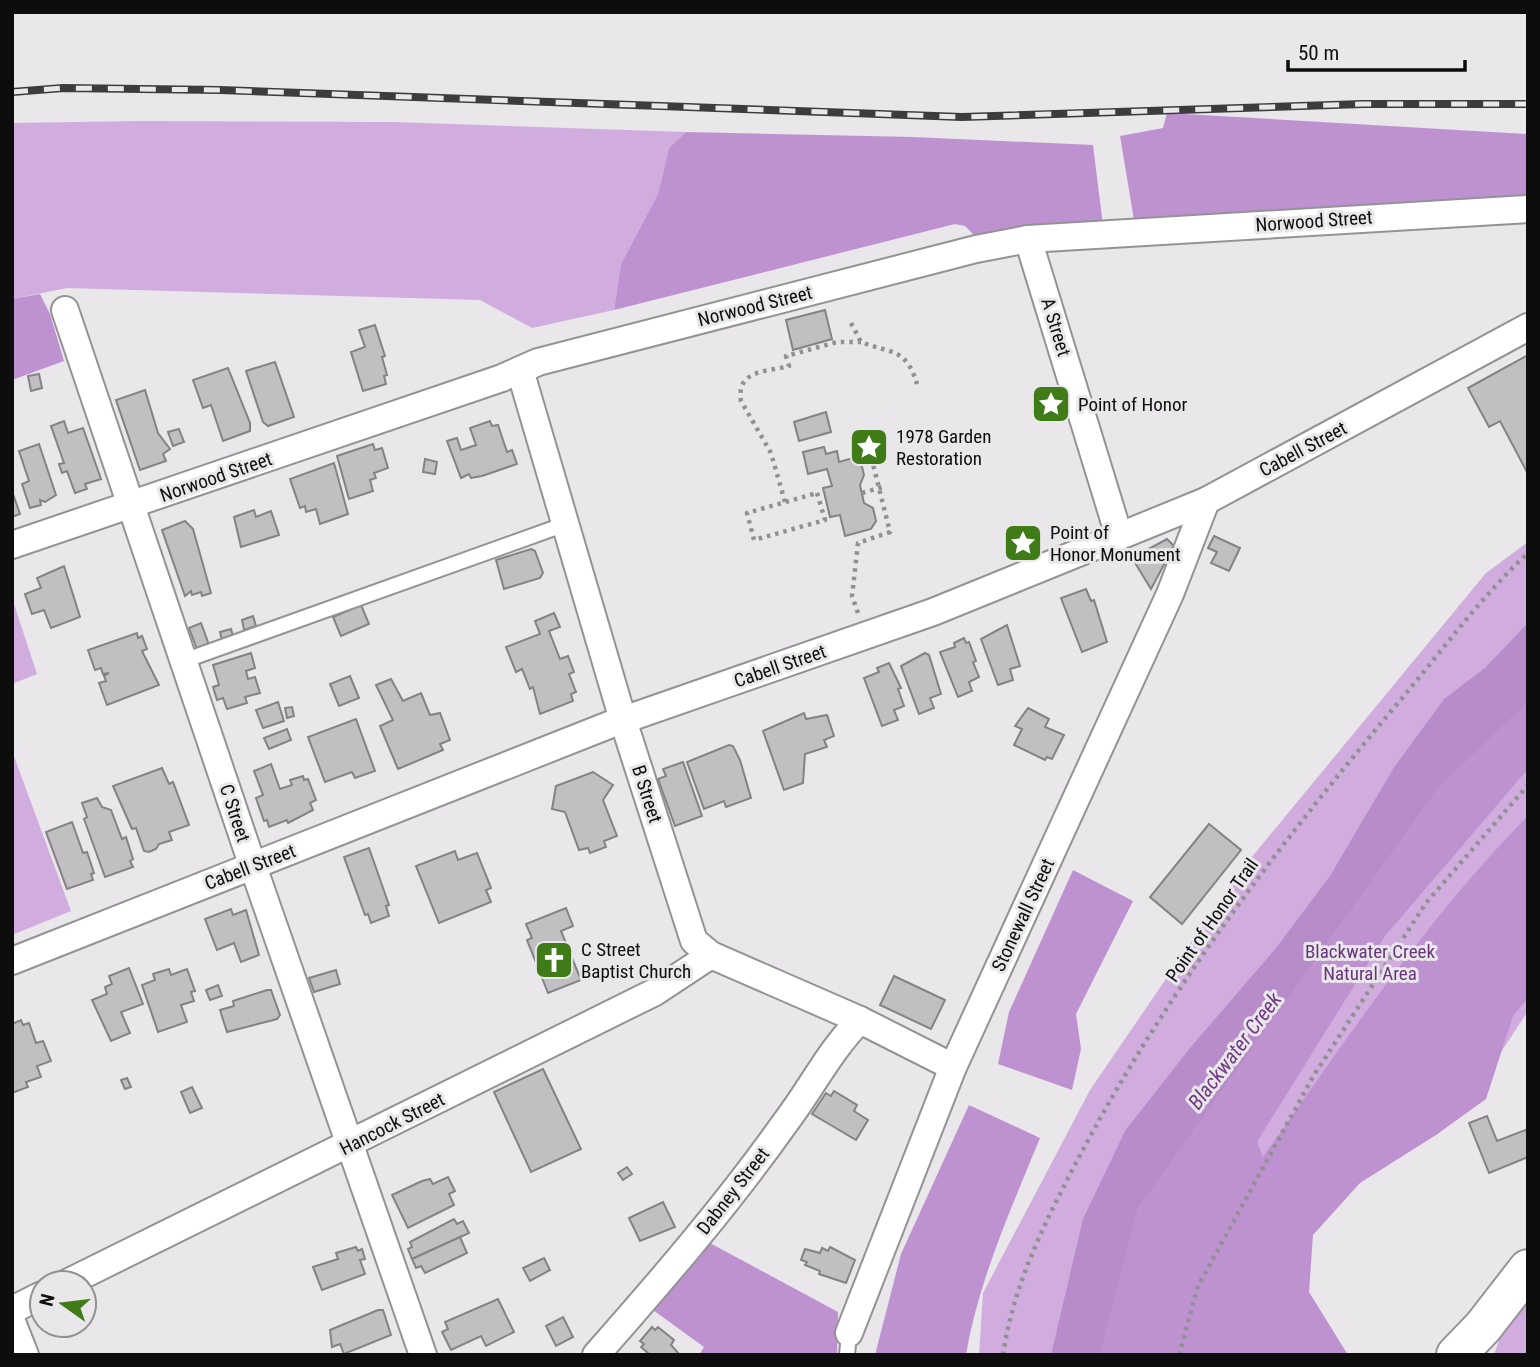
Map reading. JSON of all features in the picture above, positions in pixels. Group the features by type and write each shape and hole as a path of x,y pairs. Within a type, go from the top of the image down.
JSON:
{"main road":[{"path":"1457,1355 1477,1341 1528,1269"}],"street":[{"name":"Norwood Street","path":"12,545 130,507 538,362 964,252 1028,240 1528,209"},
{"name":"A Street","path":"1028,240 1119,536"},
{"name":"C Street","path":"65,310 130,507 186,660 253,866 352,1144 423,1355"},
{"name":"Cabell Street","path":"12,961 623,720 933,612 1206,501 1528,327"},
{"name":"B Street","path":"520,370 623,720 694,940 711,955 860,1020 953,1067"},
{"name":"Stonewall Street","path":"848,1344 953,1067 1170,594 1206,501"},
{"name":"Hancock Street","path":"96,1269 655,992 711,955"},
{"name":"Dabney Street","path":"596,1355 683,1257 786,1123 842,1038 860,1020"},
{"path":"12,1310 28,1302"},
{"path":"12,1322 25,1355"}],"lane":[{"path":"186,660 564,525"}],"path":[{"path":"851,323 860,342"},
{"path":"785,502 771,453 741,401 740,392 744,381 760,371 789,366 786,356 837,342 860,342 901,354 912,369 917,384"},
{"path":"855,605 852,596 858,543 890,533 865,432"},
{"path":"862,493 886,486"},
{"path":"817,493 825,520 754,540 747,513 785,502 817,493"},
{"name":"Point of Honor Trail","path":"1003,1355 1017,1289 1064,1186 1108,1102 1209,943 1343,768 1494,584 1528,554"},
{"path":"1179,1355 1198,1286 1314,1075 1426,903 1528,785"}],"green space":[{"path":"394,122 686,132 669,148 658,194 621,264 614,310 532,328 480,300 67,288 12,299 12,123"},
{"name":"Blackwater Creek Natural Area","path":"1528,542 1528,1011 1488,1072 1366,1136 1292,1262 1292,1355 979,1355 983,1293 1090,1090 1237,875 1486,573"},
{"path":"12,598 37,674 12,684"},
{"path":"12,751 71,911 12,935"},
{"path":"1528,1296 1528,1355 1494,1355 1500,1337"}],"shaded area":[{"path":"1167,113 1528,134 1528,201 1135,226 1120,136 1163,128"},
{"path":"686,132 913,137 1093,145 1103,226 980,241 965,226 955,224 614,310 621,264 658,194 669,148"},
{"path":"40,294 50,314 64,361 12,380 12,299"},
{"path":"1528,702 1528,769 1385,936 1257,1142 1263,1157 1421,938 1455,896 1528,816 1528,998 1513,1016 1486,1099 1436,1135 1360,1183 1313,1235 1309,1292 1348,1355 1100,1355 1138,1209 1437,790"},
{"path":"1073,870 1133,901 1076,1014 1081,1049 1072,1090 998,1064 1009,1012"},
{"path":"969,1105 1040,1138 987,1272 966,1355 875,1355 901,1254"},
{"path":"708,1242 838,1312 837,1355 699,1355 704,1347 653,1310"}],"water":[{"name":"Blackwater Creek","path":"1528,623 1528,702 1437,790 1138,1209 1100,1355 1051,1355 1083,1219 1125,1131 1190,1048 1276,948 1330,876 1393,769 1444,699 1485,668"}],"building":[{"path":"825,310 832,339 793,350 786,320"},
{"path":"375,325 385,356 382,357 387,375 384,376 386,384 363,391 351,352 365,347 359,330"},
{"path":"1528,355 1528,474 1500,421 1489,427 1468,388"},
{"path":"275,362 294,417 268,426 263,422 246,371"},
{"path":"228,368 250,423 250,431 223,441 211,405 203,408 193,380"},
{"path":"39,374 42,388 31,391 28,376"},
{"path":"145,390 158,433 170,449 163,454 166,461 140,470 116,400"},
{"path":"826,412 831,432 799,441 794,422"},
{"path":"64,421 68,433 83,428 101,479 85,484 87,489 75,493 67,471 62,473 59,464 64,463 51,426"},
{"path":"490,421 492,426 498,425 507,452 512,450 517,464 482,476 471,478 469,474 461,478 447,441 457,438 461,450 476,445 470,428"},
{"path":"179,429 184,442 173,446 168,432"},
{"path":"39,444 56,495 45,502 40,500 41,505 30,508 22,484 29,481 19,451"},
{"path":"373,444 375,450 382,448 388,468 374,473 376,478 370,480 373,491 349,499 337,456"},
{"path":"824,447 826,454 837,451 839,462 853,458 861,463 864,475 860,485 864,503 873,508 876,521 871,529 845,536 840,515 830,517 823,488 832,486 827,469 808,474 803,452"},
{"path":"425,459 437,462 435,474 423,472"},
{"path":"334,463 348,514 320,524 316,509 306,512 305,506 300,508 290,479"},
{"path":"12,491 20,514 12,517"},
{"path":"254,510 256,517 271,511 279,535 241,547 234,517"},
{"path":"185,521 193,529 211,593 202,596 201,592 192,595 191,591 185,596 162,530"},
{"path":"1214,536 1240,548 1229,571 1211,563 1217,552 1208,548"},
{"path":"1167,539 1174,546 1151,589 1132,558"},
{"path":"531,549 535,551 543,573 540,578 504,589 496,560"},
{"path":"64,566 80,617 51,628 44,610 32,614 25,594 41,588 37,578"},
{"path":"1086,589 1091,601 1094,600 1107,642 1082,652 1061,598"},
{"path":"361,605 369,624 341,636 333,617"},
{"path":"554,613 560,627 549,631 560,659 568,656 574,672 569,674 576,692 571,694 573,701 540,714 533,687 530,689 522,669 516,672 506,647 540,634 535,621"},
{"path":"253,616 256,626 244,630 242,620"},
{"path":"201,623 209,645 197,649 189,628"},
{"path":"1007,625 1020,666 1010,669 1013,680 998,685 981,639"},
{"path":"231,629 233,636 222,640 220,632"},
{"path":"137,633 138,638 142,636 147,649 142,651 159,685 107,705 99,683 106,681 104,676 109,673 103,674 101,668 95,670 88,650"},
{"path":"964,638 966,643 969,642 979,677 969,682 972,691 958,697 940,652 955,647 954,643"},
{"path":"251,653 255,668 246,671 248,679 255,677 260,693 245,697 247,703 227,709 223,698 217,700 213,687 219,685 213,665"},
{"path":"925,653 929,655 941,694 930,698 934,708 919,714 901,666"},
{"path":"889,663 901,688 898,689 904,706 894,710 898,720 882,726 864,678 879,672 877,668"},
{"path":"350,676 359,698 339,706 330,684"},
{"path":"391,679 403,701 421,693 430,715 440,713 450,740 440,744 443,750 398,769 380,726 393,720 376,685"},
{"path":"278,702 284,721 263,728 256,710"},
{"path":"292,707 294,716 287,718 285,708"},
{"path":"1028,708 1049,719 1045,727 1064,735 1052,759 1047,757 1045,760 1014,745 1022,729 1015,726"},
{"path":"804,713 806,719 827,715 834,736 824,740 827,747 805,754 803,783 784,790 763,731"},
{"path":"356,719 375,771 355,778 352,772 325,782 308,737"},
{"path":"287,729 291,740 269,749 264,738"},
{"path":"729,745 733,746 740,760 751,798 726,807 724,801 704,809 687,762"},
{"path":"683,762 702,816 675,826 658,779 666,776 663,769"},
{"path":"271,764 280,789 292,785 290,780 303,776 304,780 308,779 316,800 310,803 313,810 288,823 287,820 269,827 267,820 264,821 256,798 263,795 254,771"},
{"path":"162,768 169,784 173,782 189,825 169,832 172,840 159,844 149,852 144,851 136,828 132,829 113,786"},
{"path":"593,772 613,785 603,800 617,836 604,841 606,847 590,853 588,848 579,850 565,812 552,809 556,786"},
{"path":"97,798 102,807 111,810 122,839 126,837 133,859 130,861 133,867 105,877 84,819 87,817 82,803"},
{"path":"72,822 83,853 87,852 94,873 91,874 93,880 67,889 46,832"},
{"path":"1209,824 1241,850 1182,924 1150,897"},
{"path":"369,848 389,905 386,906 389,916 371,923 368,914 365,915 344,857"},
{"path":"455,851 458,860 477,853 491,888 486,890 491,902 439,923 416,866"},
{"name":"C Street Baptist Church","path":"566,908 573,926 561,931 581,980 548,993 527,940 532,938 526,924"},
{"path":"231,909 233,915 246,910 259,955 241,962 234,943 217,950 205,919"},
{"path":"129,968 143,1004 121,1012 130,1033 111,1041 92,1000 107,994 105,987 112,984 109,976"},
{"path":"169,969 171,975 187,969 195,991 191,992 194,1001 181,1005 187,1022 158,1032 142,985 155,980 153,974"},
{"path":"336,970 340,984 314,992 309,978"},
{"path":"894,976 945,1000 931,1029 880,1005"},
{"path":"218,985 222,996 210,1000 206,990"},
{"path":"271,990 280,1015 277,1019 227,1032 220,1010 234,1006 233,1001"},
{"path":"21,1020 23,1025 29,1023 36,1043 43,1041 51,1061 37,1066 41,1077 26,1082 28,1087 12,1093 12,1024"},
{"path":"543,1069 581,1149 531,1172 494,1092"},
{"path":"127,1078 131,1087 125,1089 121,1080"},
{"path":"192,1087 202,1108 190,1113 181,1092"},
{"path":"834,1091 857,1105 854,1111 868,1120 856,1140 812,1114 826,1093 831,1096"},
{"path":"1487,1116 1497,1141 1528,1129 1528,1157 1489,1173 1469,1123"},
{"path":"627,1167 632,1174 623,1180 618,1173"},
{"path":"448,1177 455,1191 449,1194 454,1205 408,1228 392,1195 422,1181 430,1179 433,1184"},
{"path":"663,1202 675,1227 640,1241 629,1218"},
{"path":"454,1219 457,1224 463,1221 469,1233 412,1259 408,1249 412,1247 410,1242"},
{"path":"460,1237 467,1253 425,1273 421,1266 416,1268 412,1259"},
{"path":"356,1247 358,1251 362,1249 365,1259 360,1260 365,1274 322,1290 313,1267 338,1259 336,1253"},
{"path":"830,1247 855,1260 846,1283 819,1274 820,1271 805,1265 807,1262 801,1260 805,1249 820,1253 822,1248 828,1251"},
{"path":"544,1258 550,1270 530,1281 523,1268"},
{"path":"498,1299 514,1332 486,1346 481,1336 451,1350 442,1332 448,1329 445,1322"},
{"path":"383,1310 391,1335 344,1354 340,1344 332,1347 330,1330"},
{"path":"563,1317 573,1337 556,1346 546,1326"},
{"path":"652,1327 655,1330 658,1327 674,1340 671,1345 680,1355 650,1355 641,1347 644,1344 640,1341"}],"railway":[{"path":"12,92 63,88 220,90 962,117 1363,104 1528,104"}],"place":[{"name":"Point of Honor","path":"1051,404"},
{"name":"1978 Garden Restoration","path":"869,447"},
{"name":"Point of Honor Monument","path":"1023,543"},
{"name":"C Street Baptist Church","path":"554,960"}]}
